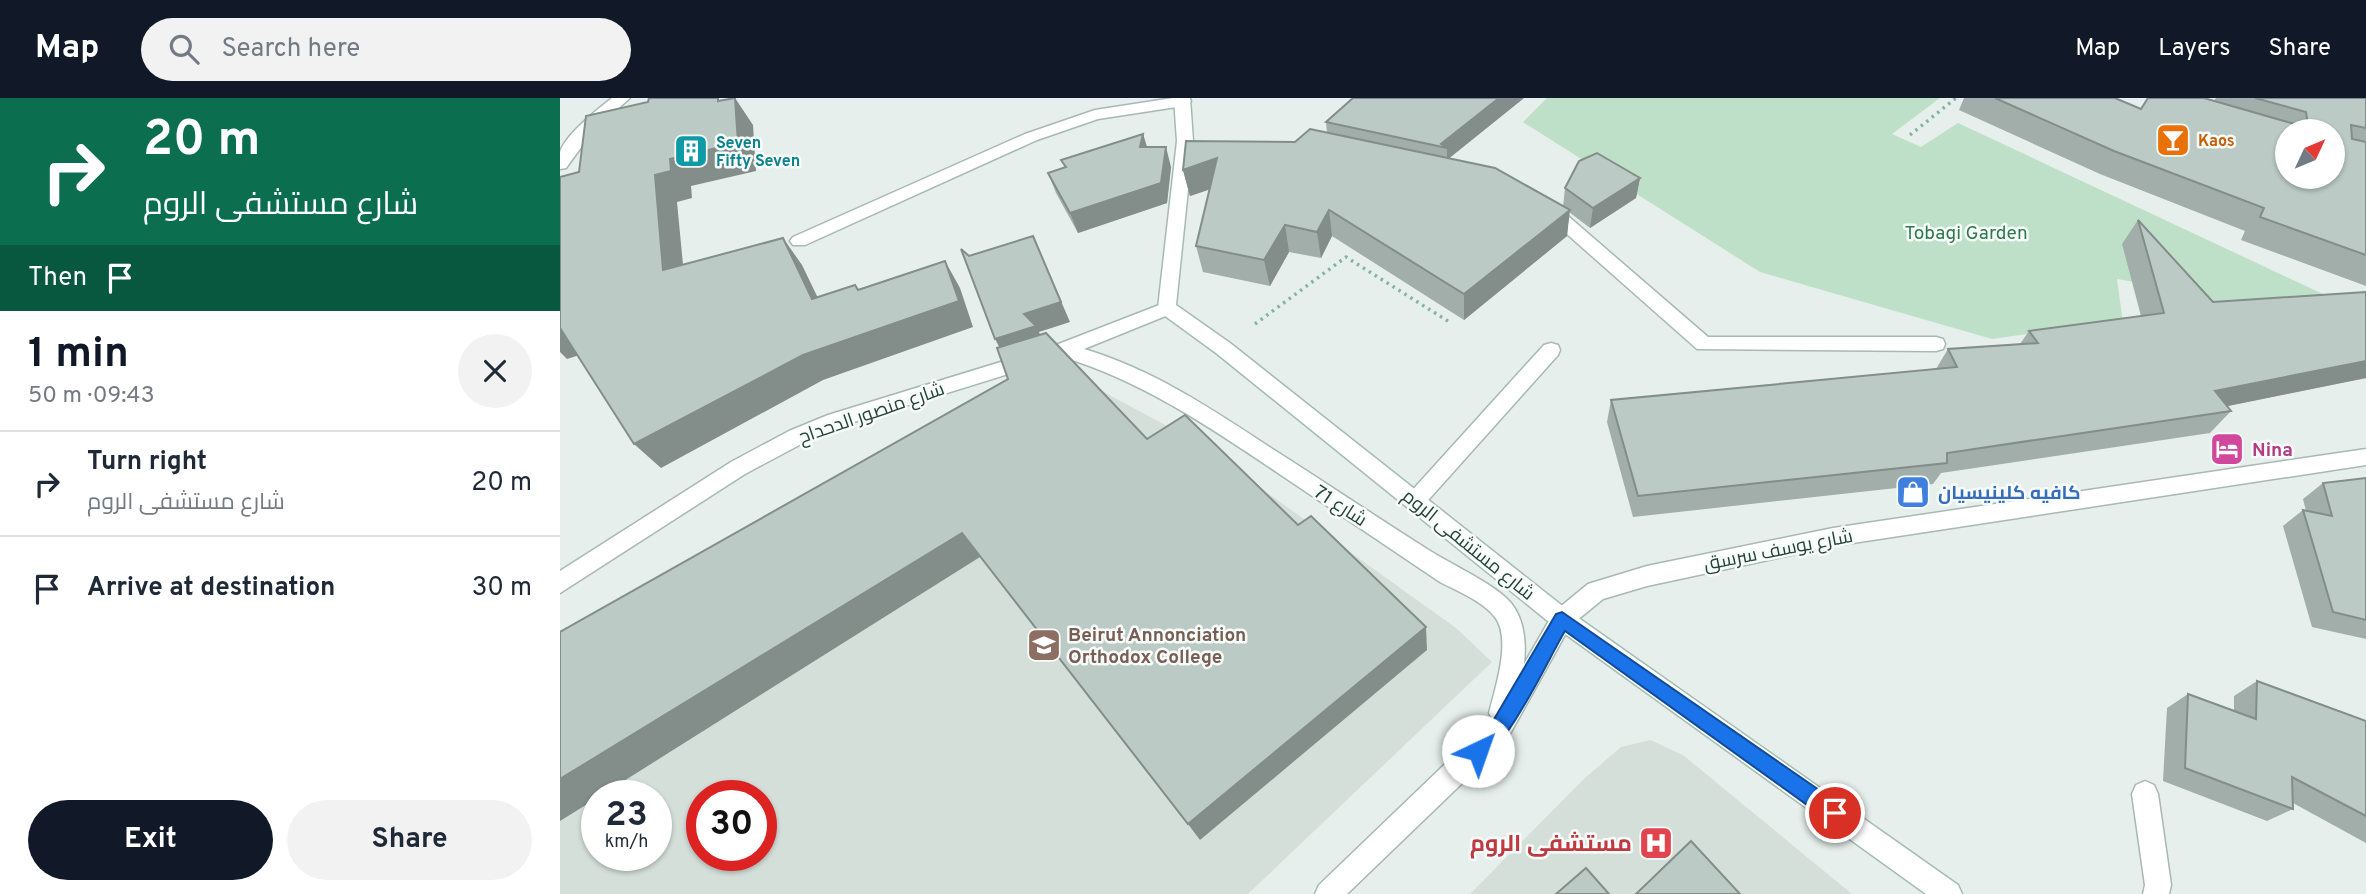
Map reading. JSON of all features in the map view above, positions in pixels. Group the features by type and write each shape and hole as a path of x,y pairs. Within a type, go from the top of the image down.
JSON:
{"street":[{"path":"560,164 580,133 622,98"},
{"path":"799,241 1031,137 1095,115 1183,100 1192,141 1167,308"},
{"path":"1534,195 1704,344 1936,344"},
{"name":"شارع مستشفى الروم","path":"1167,308 1223,348 1562,620 1949,894"},
{"name":"شارع منصور الدحداح","path":"560,583 738,468 796,437 835,420 1063,350 1167,308"},
{"path":"1415,501 1550,349"},
{"name":"شارع 71","path":"1063,350 1096,358 1138,376 1188,403 1437,568 1493,600 1511,623 1515,644 1497,733"},
{"name":"شارع يوسف سرسق","path":"1328,894 1497,733 1562,620 1596,591 1647,576 1833,537 2366,457"},
{"path":"2145,794 2156,871 2156,894"}],"path":[{"path":"1910,135 1956,98"},
{"path":"1223,348 1346,257 1451,323"}],"shaded area":[{"name":"Beirut Annonciation Orthodox College","path":"1074,376 1195,441 1456,628 1492,662 1248,894 560,894 560,675"},
{"name":"مستشفى الروم","path":"1650,740 1683,755 1852,894 1470,894 1585,778 1621,747"}],"green space":[{"name":"Tobagi Garden","path":"1547,98 1940,98 1892,134 1921,147 1958,123 2340,302 2211,309 2185,291 2117,279 2126,345 2076,327 1992,339 1760,272 1523,122"}],"building":[{"path":"649,98 718,98 718,101 735,98 738,143 670,159 671,171 655,175 663,270 783,238 812,299 855,285 858,290 945,261 959,301 803,355 634,444 560,328 560,177 579,172 586,116 648,102"},
{"path":"1353,98 1499,98 1441,144 1447,148 1326,122"},
{"path":"1995,98 2115,98 2141,109 2148,98 2204,98 2277,119 2275,119 2275,189 2345,189 2345,119 2307,119 2306,112 2255,98 2366,98 2366,128 2351,125 2352,139 2366,142 2366,255 2260,217 2264,208 2114,151"},
{"path":"1310,129 1495,168 1570,210 1464,294 1329,210 1317,232 1285,225 1264,260 1196,246 1217,158 1183,170 1186,141 1295,142"},
{"path":"1143,134 1140,147 1166,147 1161,183 1070,213 1048,173 1066,167 1061,160"},
{"path":"1597,153 1640,178 1593,208 1565,188 1579,161"},
{"path":"2138,220 2213,302 2366,292 2366,361 2215,391 2231,411 1947,453 1947,463 1638,496 1611,400 1957,367 1948,349 2038,343 2029,331 2164,313"},
{"path":"1033,236 1061,302 1024,314 1036,326 995,339 961,249 969,256"},
{"path":"1046,333 1147,439 1185,415 1298,525 1311,516 1426,627 1188,824 962,533 560,779 560,632 1008,379 997,348"},
{"path":"2366,478 2366,620 2333,612 2303,510 2332,516 2323,483"},
{"path":"2257,681 2366,721 2366,816 2292,777 2293,809 2185,768 2188,694 2256,719"},
{"path":"1691,841 1740,894 1636,894"},
{"path":"1586,868 1609,894 1556,894"}],"place":[{"name":"Kaos","path":"2173,140"},
{"name":"Seven Fifty Seven","path":"691,151"},
{"name":"Nina","path":"2227,449"},
{"name":"كافيه كلينيسيان","path":"1913,492"},
{"name":"Beirut Annonciation Orthodox College","path":"1044,645"},
{"name":"مستشفى الروم","path":"1656,843"}],"route":[{"path":"1478,751 1497,733 1562,620 1835,813"}]}
